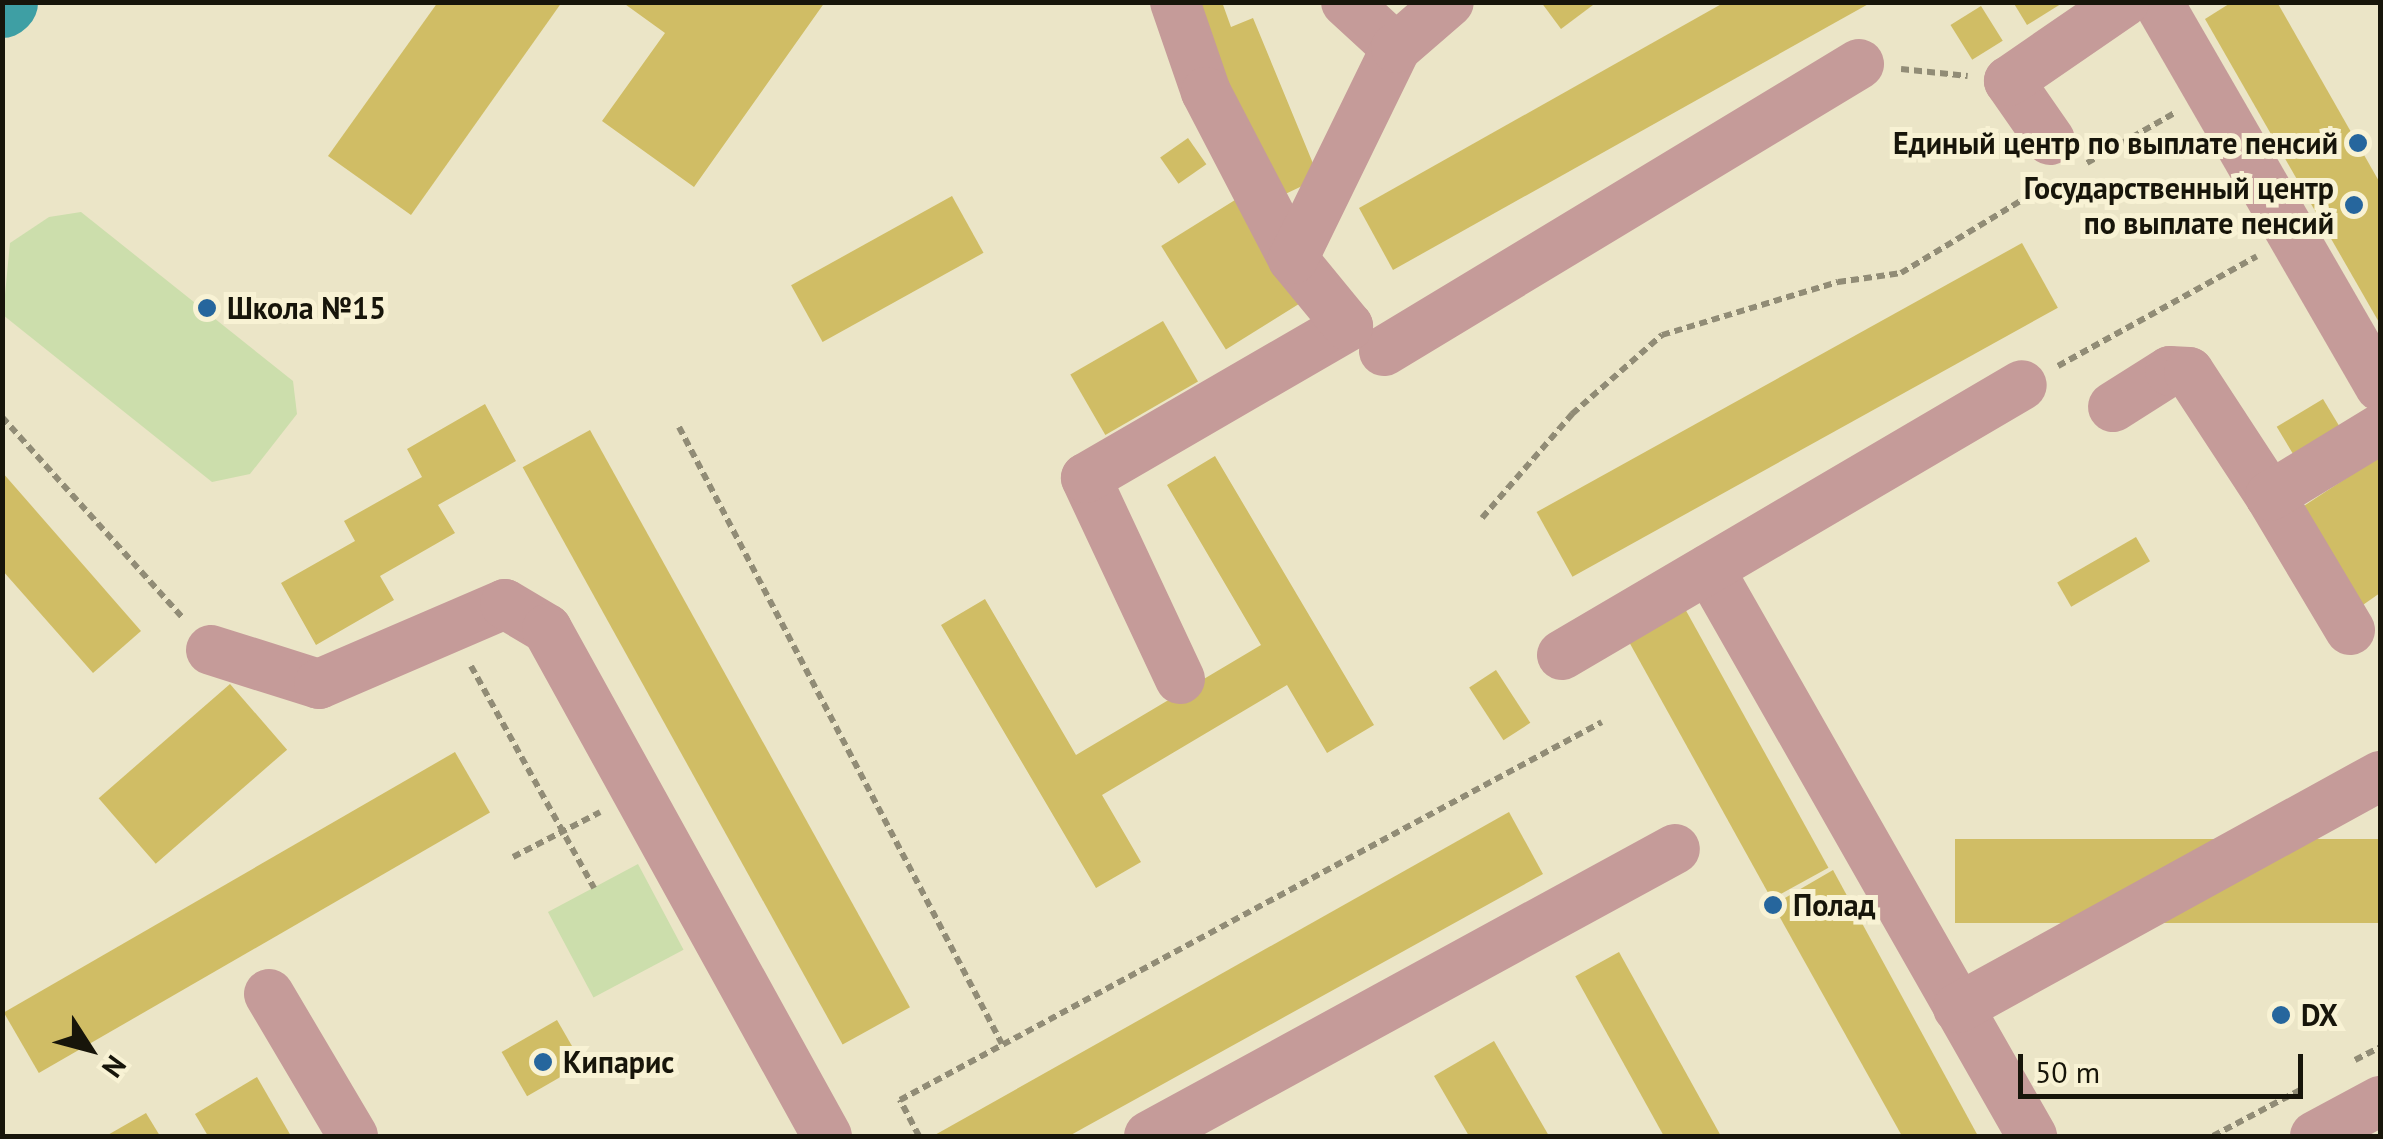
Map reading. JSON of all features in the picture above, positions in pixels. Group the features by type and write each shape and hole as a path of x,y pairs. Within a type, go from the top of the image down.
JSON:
{"street":[{"path":"1175,2 1206,92 1293,259 1348,326 1086,478 1180,679"},
{"path":"1346,2 1396,48"},
{"path":"1293,259 1396,48 1448,2"},
{"path":"2063,162 2009,81 2124,2"},
{"path":"2158,2 2380,386"},
{"path":"1384,351 1859,64"},
{"path":"2112,407 2170,371 2189,372 2270,496 2350,630"},
{"path":"1562,655 2022,385"},
{"path":"2270,496 2380,429"},
{"path":"1708,570 2032,1136"},
{"path":"212,650 319,684 452,632 505,604 546,629 828,1136"},
{"path":"1958,1008 2380,776"},
{"path":"1150,1136 1675,848"},
{"path":"269,994 353,1136"},
{"path":"2315,1136 2380,1100"}],"path":[{"path":"1859,64 2009,81"},
{"path":"1482,518 1572,414 1662,335 1838,282 1901,273 2063,162 2210,94"},
{"path":"2022,385 2294,236"},
{"path":"2,417 212,650"},
{"path":"678,427 1002,1044"},
{"path":"452,632 594,888"},
{"path":"919,1136 900,1100 1602,722"},
{"path":"512,858 636,792"},
{"path":"2347,1065 2380,1047"},
{"path":"2213,1136 2313,1083"}],"green space":[{"path":"81,212 293,381 297,414 250,474 212,482 3,315 10,243 49,217"},
{"path":"638,864 684,950 593,998 548,912"}],"building":[{"path":"438,2 562,2 411,215 328,156"},
{"path":"622,2 825,2 694,187 602,121 665,33"},
{"path":"1188,2 1222,2 1231,27 1253,18 1319,178 1279,197"},
{"path":"1541,2 1597,2 1561,29"},
{"path":"1725,2 1872,2 1393,270 1359,208"},
{"path":"2013,2 2064,2 2027,25"},
{"path":"2232,2 2277,2 2380,183 2380,324 2205,19"},
{"path":"1981,6 2003,41 1972,60 1950,25"},
{"path":"1188,138 1206,164 1179,184 1160,158"},
{"path":"952,196 984,253 823,342 791,285"},
{"path":"1235,200 1300,303 1226,350 1161,246"},
{"path":"2022,243 2058,308 1572,577 1537,512"},
{"path":"1163,321 1198,382 1105,435 1070,374"},
{"path":"2323,399 2345,435 2298,463 2277,427"},
{"path":"485,404 516,461 438,505 455,533 380,576 394,600 316,645 281,583 355,541 344,521 422,477 407,449"},
{"path":"590,430 910,1007 843,1045 523,467"},
{"path":"1215,456 1374,725 1327,753 1287,685 1102,795 1141,862 1096,888 941,625 985,599 1076,755 1261,645 1167,485"},
{"path":"2380,456 2380,593 2350,614 2287,517"},
{"path":"2,472 141,631 93,673 2,570"},
{"path":"2136,537 2150,561 2071,607 2057,583"},
{"path":"1684,607 1828,868 1772,899 1627,639"},
{"path":"1496,670 1530,723 1503,740 1469,687"},
{"path":"230,684 287,750 156,864 99,798"},
{"path":"455,752 490,813 39,1073 4,1013"},
{"path":"1509,812 1543,874 1069,1136 933,1136"},
{"path":"1955,839 2380,839 2380,923 1955,923"},
{"path":"1833,870 1978,1136 1902,1136 1773,905"},
{"path":"1619,952 1721,1136 1664,1136 1575,976"},
{"path":"557,1020 582,1064 527,1096 502,1052"},
{"path":"1494,1041 1549,1136 1469,1136 1434,1076"},
{"path":"257,1077 291,1136 208,1136 195,1114"},
{"path":"146,1113 160,1136 106,1136"}],"place":[{"name":"Единый центр по выплате пенсий","path":"2358,143"},
{"name":"Государственный центр по выплате пенсий","path":"2354,205"},
{"name":"Школа №15","path":"207,308"},
{"name":"Полад","path":"1773,905"},
{"name":"DX","path":"2281,1015"},
{"name":"Кипарис","path":"543,1062"}]}
